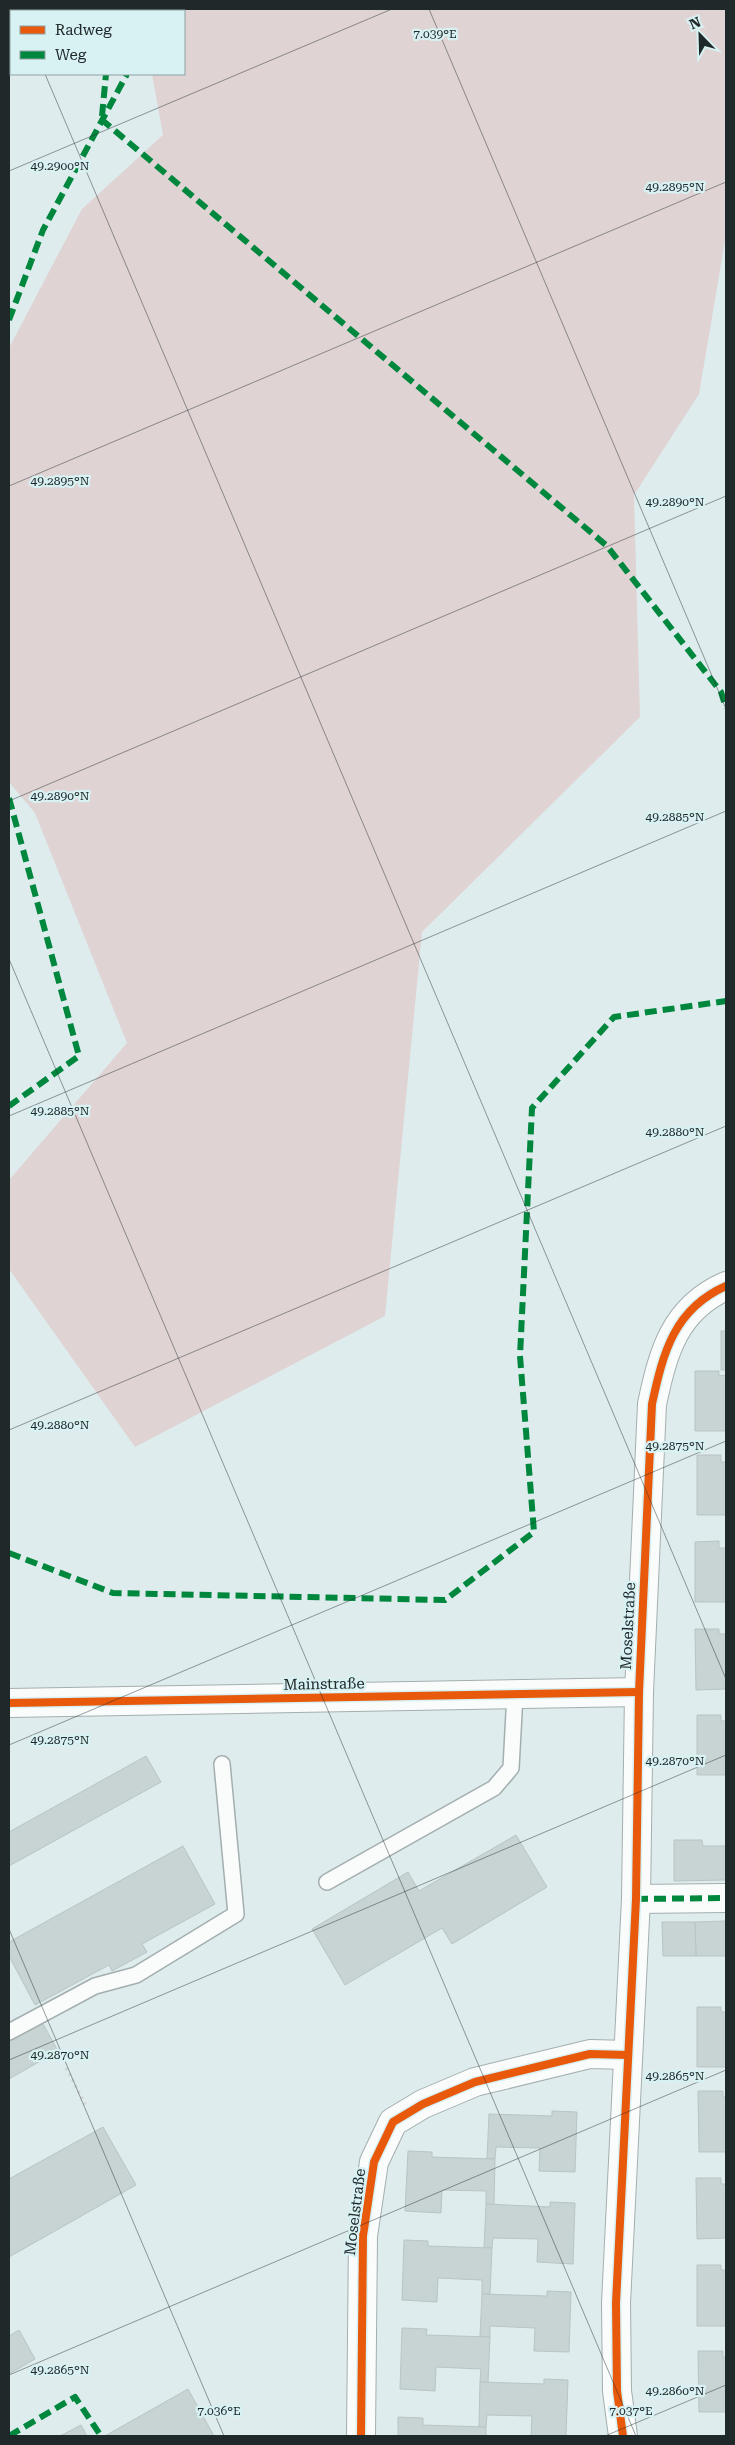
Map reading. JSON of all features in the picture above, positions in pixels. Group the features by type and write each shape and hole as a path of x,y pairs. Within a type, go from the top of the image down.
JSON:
{"street":[{"name":"Moselstraße","path":"623,2436 617,2391 616,2303 636,1899 639,1692 652,1404 661,1364 678,1324 709,1294 726,1286"},
{"name":"Mainstraße","path":"9,1703 639,1692"},
{"path":"636,1899 726,1898"},
{"name":"Moselstraße","path":"361,2436 363,2236 374,2162 393,2122 423,2104 475,2082 590,2054 628,2055"}],"lane":[{"path":"327,1882 494,1788 511,1768 515,1694"},
{"path":"9,2032 95,1986 136,1975 236,1914 222,1764"}],"path":[{"path":"66,2068 87,2107"}],"shaded area":[{"path":"726,9 726,235 699,394 634,495 640,717 422,932 385,1316 135,1447 9,1269 9,1180 127,1043 35,813 9,782 9,348 82,209 163,135 152,75 185,75 185,10 140,10"}],"building":[{"path":"721,1331 726,1331 726,1370 721,1370"},
{"path":"695,1371 719,1371 719,1376 726,1375 726,1431 695,1431"},
{"path":"697,1455 721,1455 721,1462 726,1462 726,1515 697,1515"},
{"path":"719,1541 719,1548 726,1548 726,1602 695,1602 695,1542"},
{"path":"695,1629 719,1629 719,1634 726,1634 726,1689 696,1690"},
{"path":"697,1715 721,1715 721,1721 726,1721 726,1775 697,1775"},
{"path":"146,1756 161,1782 9,1866 9,1832"},
{"path":"516,1835 547,1887 452,1944 442,1928 345,1985 312,1929 408,1872 419,1891"},
{"path":"674,1840 702,1840 703,1846 726,1846 726,1880 674,1881"},
{"path":"183,1846 215,1904 142,1944 147,1952 112,1971 109,1965 35,2005 9,1956 9,1942"},
{"path":"726,1921 726,1956 696,1956 695,1922"},
{"path":"662,1922 695,1922 696,1956 663,1956"},
{"path":"697,2007 721,2007 721,2012 726,2012 726,2067 697,2067"},
{"path":"42,2022 58,2051 9,2079 9,2041"},
{"path":"698,2091 723,2091 723,2097 726,2097 726,2152 699,2152"},
{"path":"552,2111 577,2112 575,2172 539,2171 540,2148 496,2147 495,2159 487,2159 489,2114 552,2116"},
{"path":"103,2127 136,2185 9,2257 9,2179"},
{"path":"408,2151 432,2152 432,2157 495,2159 494,2205 486,2204 486,2191 442,2190 441,2213 405,2211"},
{"path":"696,2178 721,2178 721,2184 726,2184 726,2238 697,2239"},
{"path":"550,2202 575,2203 573,2264 537,2262 538,2239 493,2238 492,2248 484,2248 486,2204 550,2207"},
{"path":"404,2240 428,2241 428,2246 492,2248 490,2294 482,2294 482,2280 438,2278 437,2302 402,2300"},
{"path":"697,2265 721,2265 721,2270 726,2270 726,2326 697,2326"},
{"path":"547,2291 571,2292 569,2352 534,2351 535,2328 490,2326 490,2337 480,2336 482,2294 547,2296"},
{"path":"402,2328 427,2329 426,2335 490,2337 488,2383 480,2382 481,2369 436,2367 435,2391 400,2389"},
{"path":"19,2330 35,2359 9,2374 9,2336"},
{"path":"698,2351 723,2351 723,2357 726,2357 726,2412 699,2412"},
{"path":"544,2379 568,2380 566,2436 531,2436 532,2416 487,2415 486,2427 479,2427 480,2382 544,2384"},
{"path":"188,2389 214,2436 105,2436"},
{"path":"398,2417 423,2418 423,2425 486,2427 486,2436 398,2436"},
{"path":"81,2425 87,2436 60,2436"}],"marked path":[{"path":"102,116 106,75"},
{"path":"9,320 43,230 126,75"},
{"path":"101,119 607,546 721,692 726,708"},
{"path":"9,798 79,1056 9,1106"},
{"path":"9,1553 113,1593 445,1600 534,1532 520,1356 532,1108 614,1017 726,1001"},
{"path":"636,1899 726,1898"},
{"path":"9,2436 75,2397 101,2436"}],"cycle path":[{"path":"623,2436 617,2391 616,2303 636,1899 639,1692 652,1404 667,1350 683,1320 694,1307 708,1296 726,1286"},
{"path":"9,1703 639,1692"},
{"path":"361,2436 363,2236 374,2162 393,2122 423,2104 475,2082 590,2054 628,2055"}]}
